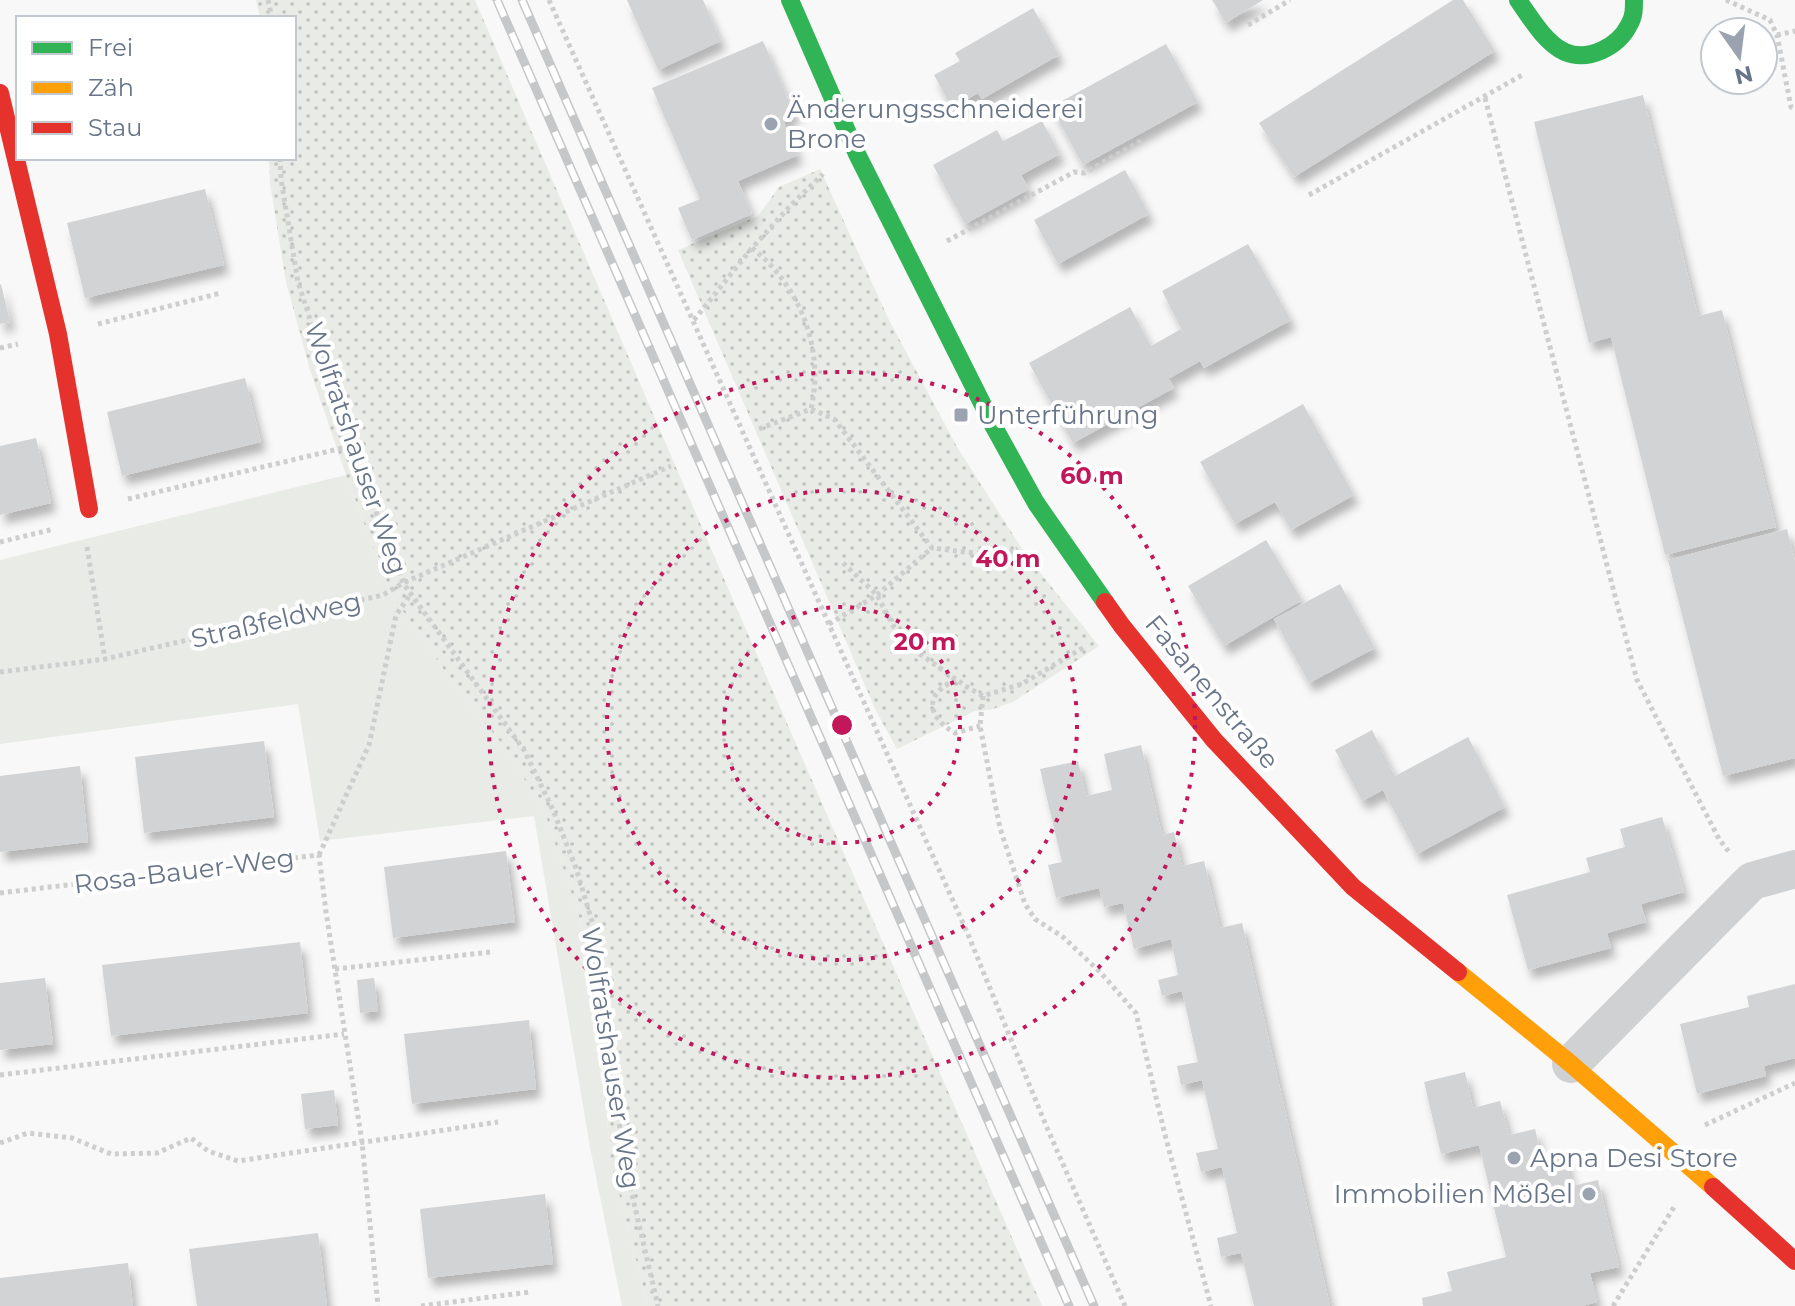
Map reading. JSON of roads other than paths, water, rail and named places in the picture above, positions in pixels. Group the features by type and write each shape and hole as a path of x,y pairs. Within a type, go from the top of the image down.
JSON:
{"street":[{"name":"Fasanenstraße","path":"790,0 857,154 994,427 1036,503 1122,626 1214,740 1353,887 1571,1064 1795,1261"},
{"path":"1518,0 1533,22 1563,51 1583,56 1607,49 1628,29 1635,11 1634,0"},
{"path":"0,93 16,159"},
{"path":"16,160 58,334 89,509"},
{"path":"1571,1064 1752,881 1795,869"}],"railway":[{"path":"497,0 1069,1306"},
{"path":"522,0 1094,1306"}],"place":[{"name":"Änderungsschneiderei Brone","path":"771,124"},
{"name":"Unterführung","path":"961,415"},
{"name":"Apna Desi Store","path":"1514,1158"},
{"name":"Immobilien Mößel","path":"1589,1194"}]}
